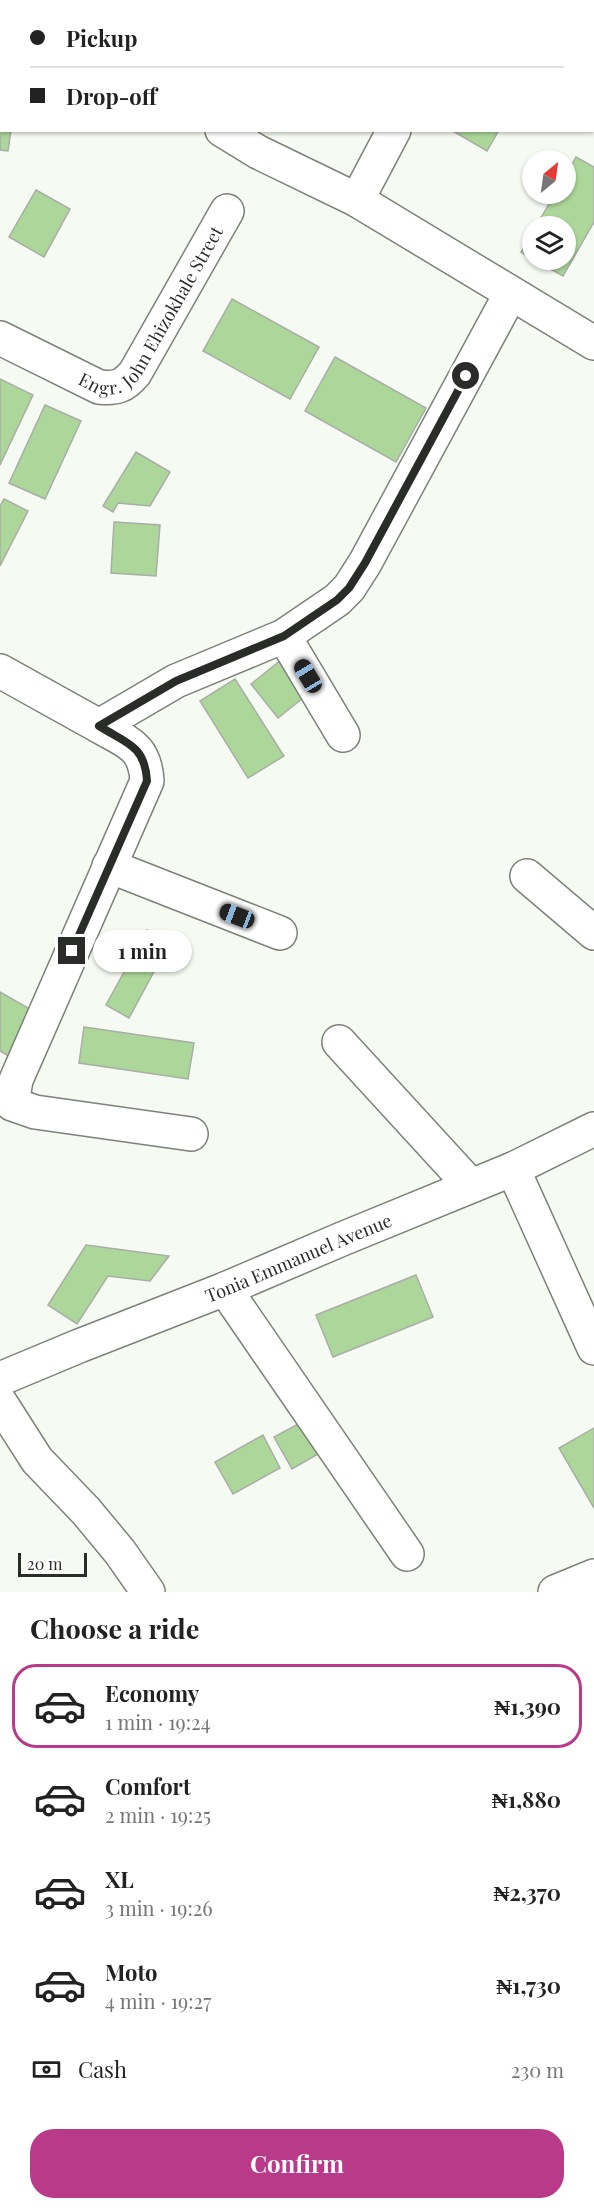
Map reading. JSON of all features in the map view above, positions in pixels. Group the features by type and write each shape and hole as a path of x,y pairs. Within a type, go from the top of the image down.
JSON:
{"street":[{"path":"225,132 258,152 357,200 594,343"},
{"path":"357,200 393,132"},
{"name":"Engr. John Ehizokhale Street","path":"0,338 99,387 113,389 126,384 135,373 227,211"},
{"path":"99,726 176,681 284,636 337,600 349,588 365,563 511,293"},
{"path":"284,636 343,735"},
{"path":"0,671 138,749 146,766 147,781 16,1080 12,1104 34,1112 191,1134"},
{"path":"109,866 280,933"},
{"path":"527,876 594,933"},
{"path":"339,1042 471,1186"},
{"name":"Tonia Emmanuel Avenue","path":"0,1379 225,1289 513,1169 594,1130"},
{"path":"513,1169 594,1348"},
{"path":"225,1289 407,1554"},
{"path":"0,1402 37,1460 86,1511 120,1552 148,1592"},
{"path":"555,1592 594,1576"}],"building":[{"path":"0,132 11,132 8,151 0,150"},
{"path":"454,132 498,132 487,151"},
{"path":"576,157 594,167 594,222 576,253 576,216 542,216 549,204 576,204"},
{"path":"36,190 70,209 44,257 9,237"},
{"path":"552,270 566,270 563,276"},
{"path":"232,299 319,347 290,399 203,351"},
{"path":"335,357 426,408 396,462 305,411"},
{"path":"0,379 33,395 0,465"},
{"path":"45,405 81,421 45,499 9,483"},
{"path":"136,452 170,472 150,506 118,503 113,512 103,506"},
{"path":"4,499 28,511 0,566 0,506"},
{"path":"114,522 160,525 156,576 111,573"},
{"path":"281,660 308,694 278,718 251,684"},
{"path":"235,679 284,756 248,778 200,701"},
{"path":"147,930 170,942 129,1018 106,1005"},
{"path":"0,992 35,1012 10,1057 0,1051"},
{"path":"84,1027 194,1043 188,1079 79,1063"},
{"path":"86,1245 169,1256 150,1281 108,1276 77,1324 48,1305"},
{"path":"416,1275 433,1317 333,1357 316,1315"},
{"path":"300,1423 318,1454 292,1469 274,1437"},
{"path":"594,1428 594,1508 559,1448"},
{"path":"263,1435 280,1468 233,1494 215,1462"}],"route":[{"path":"72,951 147,781 146,766 138,749 99,726 176,681 284,636 337,600 349,588 365,563 466,376"}]}
